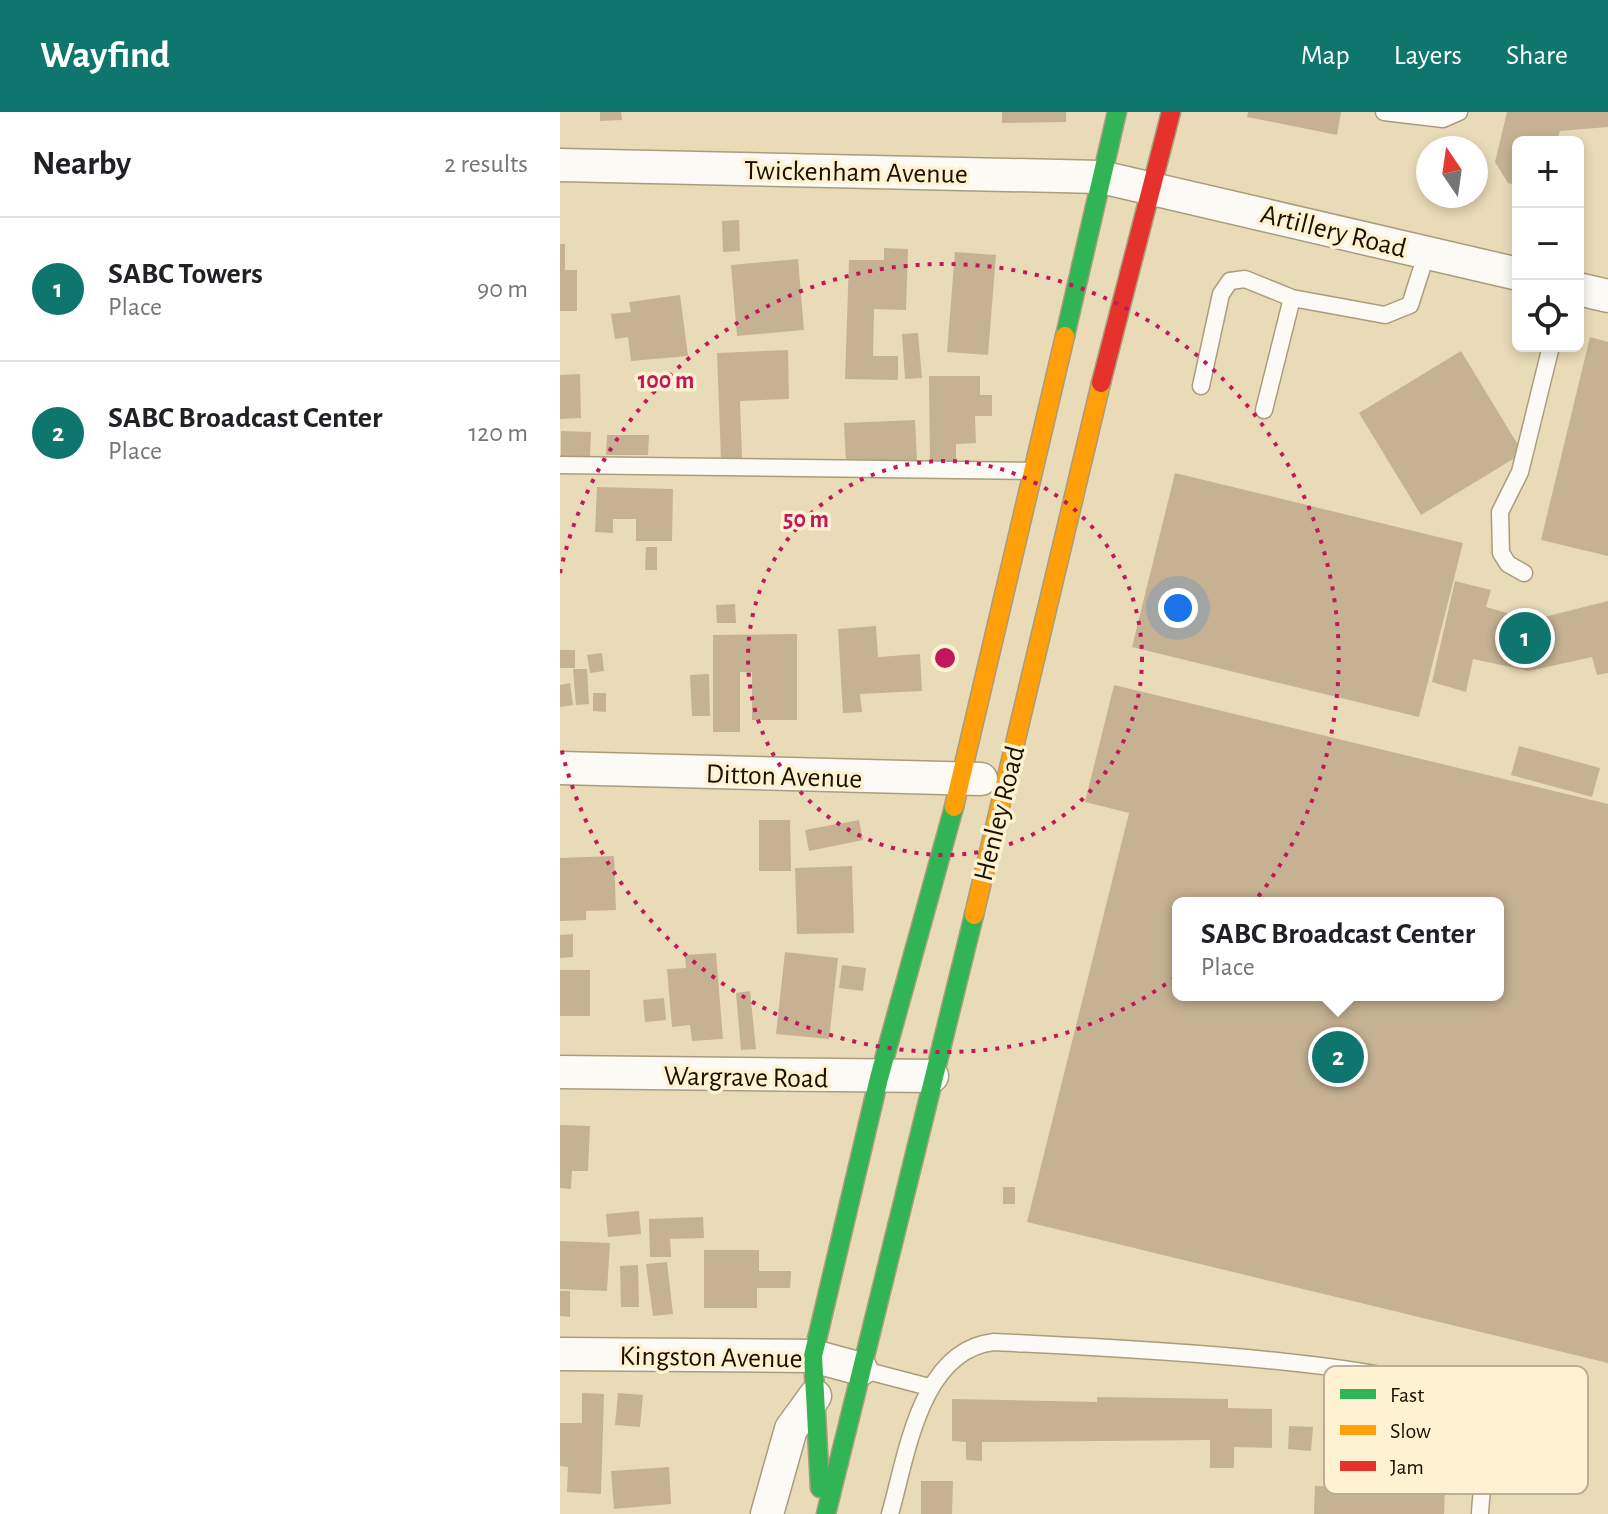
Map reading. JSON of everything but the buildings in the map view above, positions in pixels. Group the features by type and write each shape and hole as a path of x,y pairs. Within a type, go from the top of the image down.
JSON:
{"main road":[{"name":"Henley Road","path":"824,1514 1008,777 1101,177 1117,112"},
{"name":"Henley Road","path":"824,1514 813,1356 879,1078 961,780 1054,471 1151,186 1171,112"}],"street":[{"name":"Twickenham Avenue","path":"560,165 1101,177 1151,186"},
{"name":"Artillery Road","path":"1151,186 1512,273"},
{"path":"1584,290 1608,296"},
{"name":"Ditton Avenue","path":"560,768 961,780 1008,777"},
{"name":"Wargrave Road","path":"560,1072 879,1078 932,1076"},
{"name":"Kingston Avenue","path":"560,1354 813,1356 861,1369"},
{"path":"767,1514 791,1429 815,1396"}],"lane":[{"path":"1384,112 1443,119 1459,112"},
{"path":"1201,386 1224,286 1245,279 1292,298 1385,315 1403,310 1415,296 1427,252"},
{"path":"1264,410 1292,298"},
{"path":"1524,573 1508,564 1501,553 1500,512 1520,472 1550,352"},
{"path":"560,465 1054,471"},
{"path":"890,1514 929,1387 963,1351 994,1342 1236,1356 1324,1368"},
{"path":"861,1369 929,1387"},
{"path":"1480,1514 1481,1494"}],"traffic: fast":[{"path":"1065,336 1117,112"},
{"path":"820,1488 813,1356 879,1078 954,807"},
{"path":"826,1514 974,915"}],"traffic: slow":[{"path":"954,807 1065,336"},
{"path":"974,915 1101,383"}],"traffic: jam":[{"path":"1101,383 1171,112"}],"place":[{"name":"SABC Towers","path":"1525,638"},
{"name":"SABC Broadcast Center","path":"1338,1057"}]}
